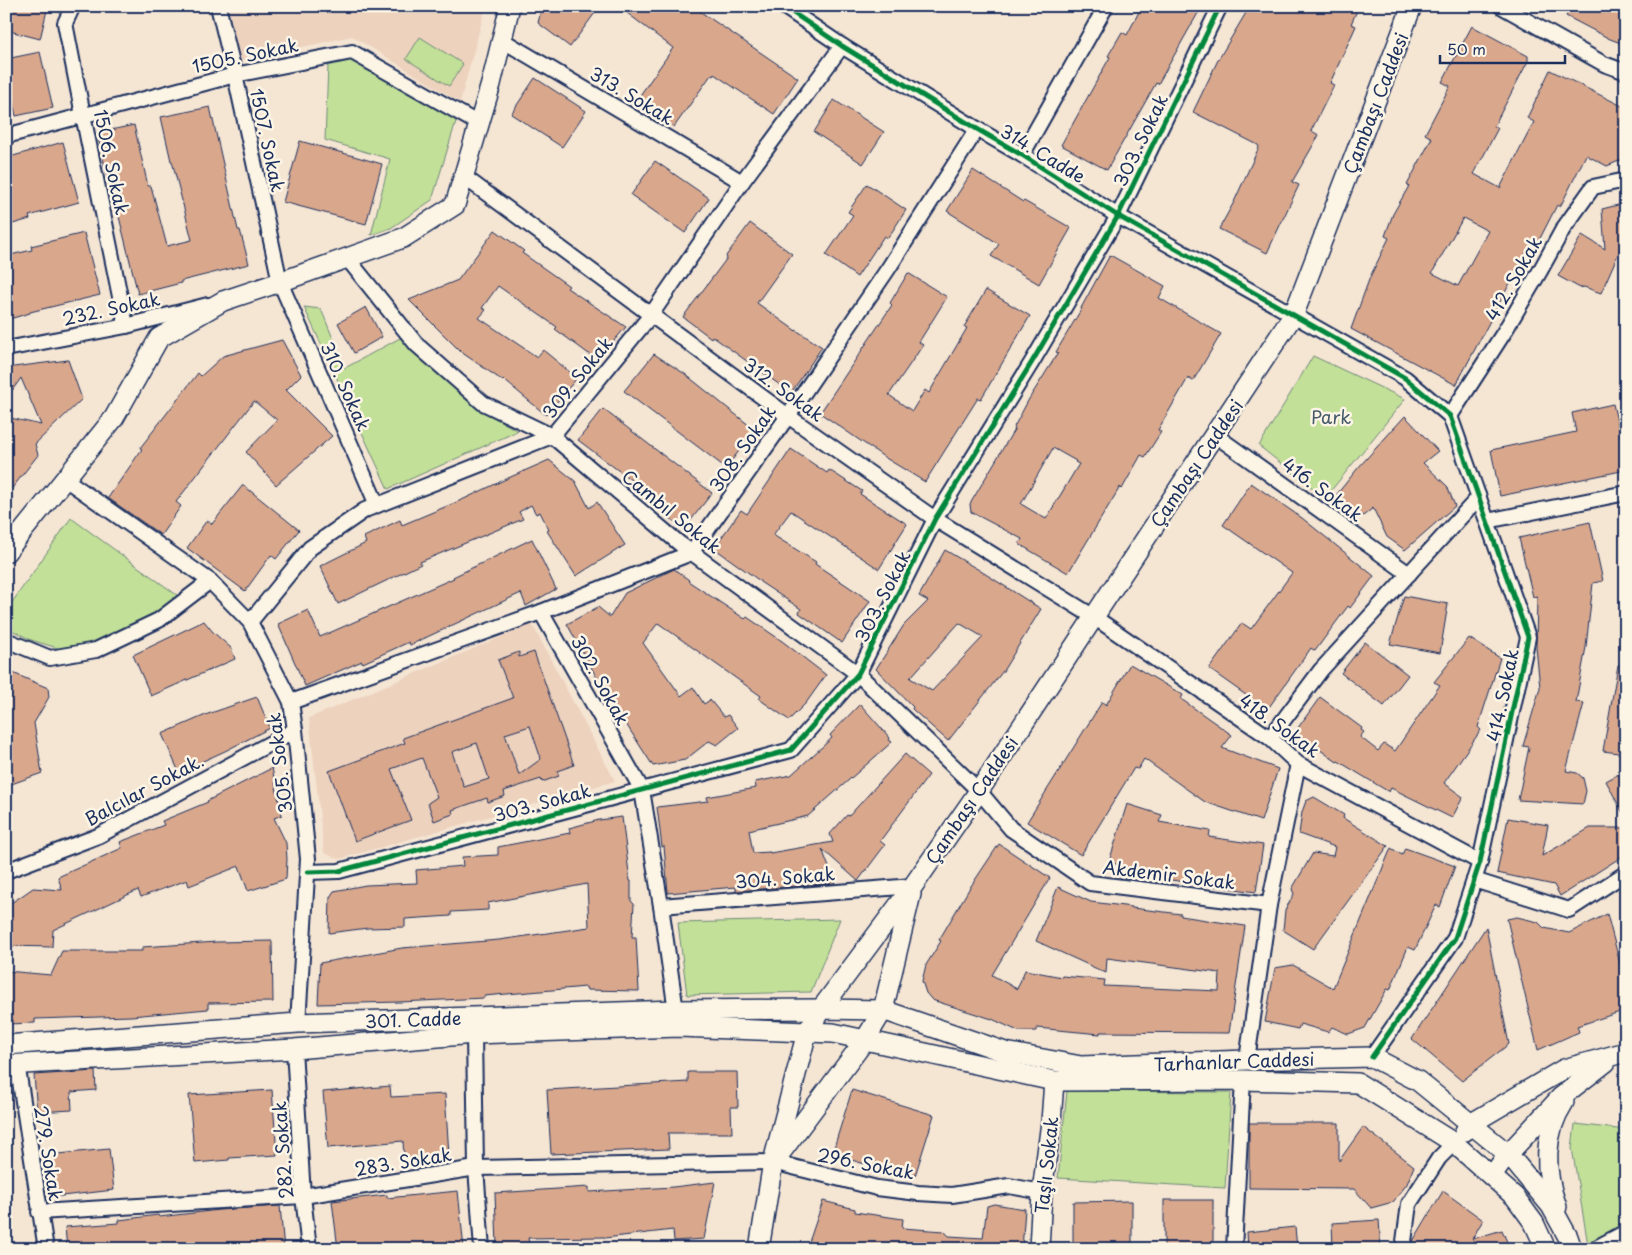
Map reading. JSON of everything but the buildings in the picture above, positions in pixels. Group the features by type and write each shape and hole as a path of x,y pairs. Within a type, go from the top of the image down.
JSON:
{"main road":[{"path":"6,552 114,418 159,338 223,301 403,238 455,205 479,124 510,6"},
{"name":"Çambaşı Caddesi","path":"759,1249 773,1162 807,1032 821,1009 913,886 979,792 1294,314 1412,6"},
{"name":"Çambaşı Caddesi","path":"773,1162 865,1040 883,1010 913,886"},
{"name":"301. Cadde","path":"11,1064 294,1049 821,1009"},
{"name":"Tarhanlar Caddesi","path":"821,1009 883,1010 1005,1052 1081,1066 1372,1057 1418,1081 1508,1154 1551,1206 1570,1243"},
{"name":"301. Cadde","path":"6,1045 298,1023 677,1019 807,1032"},
{"name":"Tarhanlar Caddesi","path":"807,1032 833,1033 1054,1081 1243,1080 1358,1083 1454,1143 1492,1176 1515,1197 1534,1223 1546,1249"},
{"path":"1492,1176 1508,1154 1541,1118 1575,1086 1621,1054"},
{"path":"1454,1143 1472,1123 1564,1070 1621,1054"},
{"name":"Taşlı Sokak","path":"1039,1249 1042,1192 1054,1081"},
{"path":"1570,1243 1551,1190 1547,1168 1547,1151 1558,1111 1575,1086"}],"street":[{"name":"1506. Sokak","path":"73,6 65,23 126,326"},
{"name":"1507. Sokak","path":"218,6 280,282"},
{"name":"314. Cadde","path":"783,6 842,46 1022,155 1118,216 1294,314"},
{"path":"1022,155 1106,6"},
{"name":"303. Sokak","path":"308,872 339,871 791,750 858,674 935,519 1032,362 1118,216 1220,6"},
{"path":"1501,6 1604,64 1626,72"},
{"name":"313. Sokak","path":"502,40 742,182"},
{"name":"309. Sokak","path":"250,622 310,548 365,510 552,436 651,315 742,182 842,46"},
{"name":"1505. Sokak","path":"6,136 235,75 352,52 479,124"},
{"name":"308. Sokak","path":"691,553 788,416 888,269 977,129"},
{"name":"312. Sokak","path":"463,176 788,416 935,519 1094,616"},
{"name":"412. Sokak","path":"1450,416 1503,334 1563,229 1593,187 1626,180"},
{"name":"Cambıl Sokak","path":"347,258 417,345 483,402 552,436 691,553 858,674 979,792"},
{"name":"310. Sokak","path":"280,282 377,505"},
{"name":"232. Sokak","path":"6,349 126,326 223,301"},
{"path":"1294,314 1405,378 1450,416"},
{"name":"414. Sokak","path":"1372,1057 1455,938 1480,862 1528,637 1450,416"},
{"name":"416. Sokak","path":"1215,435 1409,574"},
{"name":"305. Sokak","path":"65,479 210,581 250,622 291,702 308,859 298,1023"},
{"path":"1487,520 1626,493"},
{"path":"1270,738 1321,670 1479,497"},
{"path":"291,702 541,612 691,553"},
{"path":"6,640 50,658 96,650 159,620 210,581"},
{"name":"302. Sokak","path":"541,612 642,790 677,1019"},
{"name":"418. Sokak","path":"1094,616 1270,738 1298,764 1480,862"},
{"name":"Balcılar Sokak.","path":"6,871 98,836 295,730"},
{"path":"1247,1060 1268,904 1298,764"},
{"name":"Akdemir Sokak","path":"979,792 1011,829 1090,883 1268,904"},
{"path":"1474,880 1569,910 1626,874"},
{"name":"304. Sokak","path":"661,906 913,886"},
{"path":"474,1034 476,1168 482,1249"},
{"name":"282. Sokak","path":"294,1049 303,1196 309,1249"},
{"name":"279. Sokak","path":"11,1064 46,1249"},
{"path":"1234,1249 1243,1080"},
{"path":"1403,1249 1409,1204 1439,1158 1454,1143"},
{"name":"283. Sokak","path":"39,1212 303,1196 476,1168 773,1162"},
{"name":"296. Sokak","path":"773,1162 877,1188 918,1193 952,1195 1009,1186 1042,1192"},
{"path":"1594,1249 1626,1232"}],"shaded area":[{"path":"228,6 486,6 460,102 352,36 239,61"},
{"path":"532,624 615,781 339,859 324,853 309,718"}],"green space":[{"path":"420,37 463,64 449,86 406,59"},
{"path":"351,60 457,118 432,200 391,228 371,235 390,159 325,140 328,66"},
{"path":"304,307 321,309 345,368 400,338 434,371 483,411 518,431 388,489"},
{"name":"Park","path":"1313,356 1405,399 1325,498 1259,446"},
{"path":"71,518 181,598 125,635 84,656 31,640 6,627 6,611"},
{"path":"840,919 811,992 687,995 678,923"},
{"path":"1067,1091 1231,1092 1225,1188 1058,1178"},
{"path":"1575,1124 1626,1130 1626,1228 1588,1245 1572,1148"}],"cycle path":[{"path":"783,6 842,46 1022,155 1118,216 1405,378 1450,416 1528,637 1480,862 1455,938 1372,1057"},
{"path":"308,872 339,871 791,750 858,674 935,519 1032,362 1118,216 1220,6"}]}
